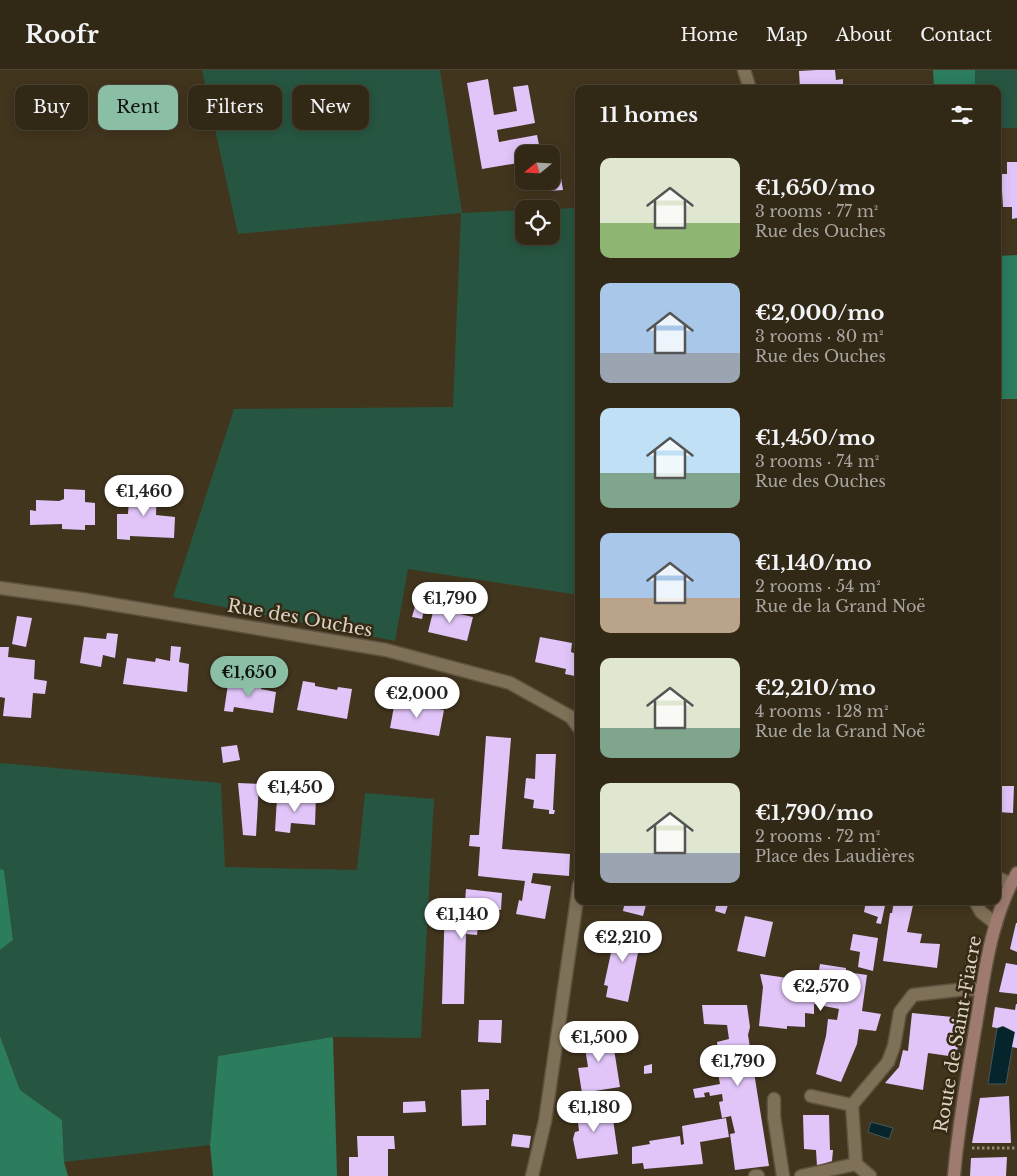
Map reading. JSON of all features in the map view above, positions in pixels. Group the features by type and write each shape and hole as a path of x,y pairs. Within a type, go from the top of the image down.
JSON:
{"main road":[{"name":"Route de Saint-Fiacre","path":"954,1176 956,1148 990,941 1014,878"}],"street":[{"path":"744,70 749,85"},
{"name":"Rue des Ouches","path":"0,588 81,599 386,650 510,683 570,717 575,723"},
{"path":"1001,878 1014,878"},
{"path":"532,1176 545,1121 576,905"},
{"path":"977,905 981,912 996,924"},
{"path":"870,1176 856,1164 852,1105 888,1062 894,1046 900,1012 913,994 966,989 982,990"},
{"path":"811,1096 852,1105"},
{"path":"774,1099 774,1117 783,1176"},
{"path":"801,1176 856,1164"}],"path":[{"path":"956,1148 1017,1148"}],"green space":[{"path":"202,70 440,70 462,213 515,210 515,245 560,245 560,209 575,208 575,594 408,569 395,641 173,597 234,409 453,407 461,213 238,234 215,130 282,130 282,85 205,85"},
{"path":"933,70 975,70 975,85 934,85"},
{"path":"975,70 1017,70 1017,128 1001,128 1001,85 975,85"},
{"path":"1017,255 1017,399 1001,399 1001,256"},
{"path":"0,763 221,783 225,867 357,870 365,793 434,799 421,1038 333,1037 218,1056 210,1145 64,1162 62,1120 20,1090 0,1036 0,950 13,940 4,870 0,869"},
{"path":"0,869 4,870 13,940 0,950"},
{"path":"0,1036 20,1090 62,1120 64,1162 68,1176 0,1176"},
{"path":"333,1037 337,1176 213,1176 210,1145 218,1056"}],"water":[{"path":"1003,1026 1015,1032 1006,1084 988,1084 997,1028"},
{"path":"871,1122 893,1128 889,1139 868,1132"}],"building":[{"path":"835,70 836,80 843,79 843,85 800,85 799,71"},
{"path":"488,79 494,115 517,111 513,87 528,85 535,123 497,130 499,142 537,135 539,145 515,145 515,164 482,169 467,83"},
{"path":"1007,162 1017,162 1017,218 1012,219 1012,207 1003,207 1001,191 1001,174 1007,174"},
{"path":"560,172 563,190 548,191 560,190"},
{"path":"130,486 157,487 156,515 175,517 174,538 130,536 130,540 117,539 117,514 128,514"},
{"path":"64,489 85,490 85,502 95,503 95,525 85,525 85,530 62,529 62,524 30,525 30,510 36,511 36,500 59,501 64,499"},
{"path":"415,590 428,593 422,619 412,617 416,603 412,602"},
{"path":"434,608 473,617 467,641 428,632"},
{"path":"17,616 32,618 26,647 12,644"},
{"path":"107,633 118,634 115,658 103,655 101,667 80,663 84,637 106,639"},
{"path":"540,637 572,643 571,652 575,654 575,676 565,674 566,669 535,662"},
{"path":"171,646 181,647 179,662 189,664 187,692 123,684 127,658 155,662 156,658 170,661"},
{"path":"0,647 9,647 8,657 35,660 34,679 47,681 45,694 33,693 31,718 3,716 5,698 0,697"},
{"path":"303,681 315,683 315,686 337,690 338,687 352,689 347,719 297,710"},
{"path":"238,682 261,686 261,689 276,692 273,713 234,707 233,712 224,711 228,684 237,685"},
{"path":"395,701 444,710 439,736 390,728"},
{"path":"486,736 511,738 502,849 570,854 569,876 533,873 531,883 551,886 545,919 516,914 519,900 522,901 525,881 478,876 480,847 469,846 470,835 479,835"},
{"path":"237,745 240,760 223,763 221,747"},
{"path":"536,754 556,754 554,814 549,814 549,810 533,808 534,800 524,798 526,778 535,779"},
{"path":"238,783 259,784 256,836 243,835"},
{"path":"1001,786 1014,786 1013,813 1001,812"},
{"path":"303,795 316,795 315,825 291,823 290,833 275,831 277,798 302,800"},
{"path":"466,889 502,893 501,910 467,909 466,919 479,919 477,935 466,934 464,1004 442,1004 445,901 465,901"},
{"path":"624,905 646,905 643,916 623,911"},
{"path":"716,905 728,905 725,914 715,911"},
{"path":"865,905 885,905 881,924 876,923 878,917 864,912"},
{"path":"893,905 913,905 907,932 922,934 920,943 940,944 937,968 883,961 890,913 892,913"},
{"path":"745,916 773,922 765,957 737,951"},
{"path":"1017,923 1017,952 1010,949"},
{"path":"618,926 645,931 642,944 640,943 628,1002 606,997 608,986 604,985"},
{"path":"853,934 878,938 873,971 858,967 860,952 850,950"},
{"path":"1006,963 1017,965 1017,994 999,992"},
{"path":"820,964 846,968 846,972 867,975 862,1011 881,1014 876,1031 859,1029 857,1044 841,1082 816,1074 826,1036 828,1019 837,1020 839,1009 814,1004 814,1014 805,1013 805,1027 787,1026 787,1029 759,1026 763,987 760,974 808,981 807,986 816,988"},
{"path":"1016,1004 1017,1048 1012,1047 1015,1032 1003,1026 992,1027 995,1007 1015,1010"},
{"path":"702,1005 747,1005 750,1027 748,1035 769,1166 735,1170 730,1134 735,1133 731,1116 722,1118 719,1102 723,1101 722,1094 710,1096 709,1092 704,1093 705,1097 695,1098 693,1089 720,1084 717,1068 733,1065 732,1062 728,1063 726,1053 718,1055 717,1042 729,1039 727,1025 704,1024"},
{"path":"912,1013 963,1018 956,1057 928,1053 923,1090 885,1083 899,1067 903,1050 908,1051"},
{"path":"479,1020 502,1020 501,1043 478,1042"},
{"path":"611,1030 620,1087 582,1093 578,1068 588,1067 583,1035"},
{"path":"652,1064 652,1073 644,1074 644,1066"},
{"path":"489,1089 489,1100 486,1100 486,1125 462,1126 461,1090"},
{"path":"1009,1096 1011,1143 972,1143 980,1098"},
{"path":"425,1101 426,1112 403,1113 403,1102"},
{"path":"601,1102 604,1120 613,1119 618,1154 577,1159 573,1139 575,1132 579,1131 577,1115 580,1114 579,1105"},
{"path":"803,1115 829,1115 830,1150 833,1150 832,1161 817,1166 816,1150 804,1149"},
{"path":"726,1118 729,1137 700,1142 703,1164 644,1169 643,1163 632,1164 632,1147 650,1144 649,1141 680,1136 681,1145 684,1144 682,1126"},
{"path":"513,1134 531,1136 529,1148 511,1146"},
{"path":"357,1136 394,1136 395,1149 388,1149 388,1176 349,1176 349,1157 358,1157"},
{"path":"1007,1157 1006,1176 970,1176 971,1158"}]}
